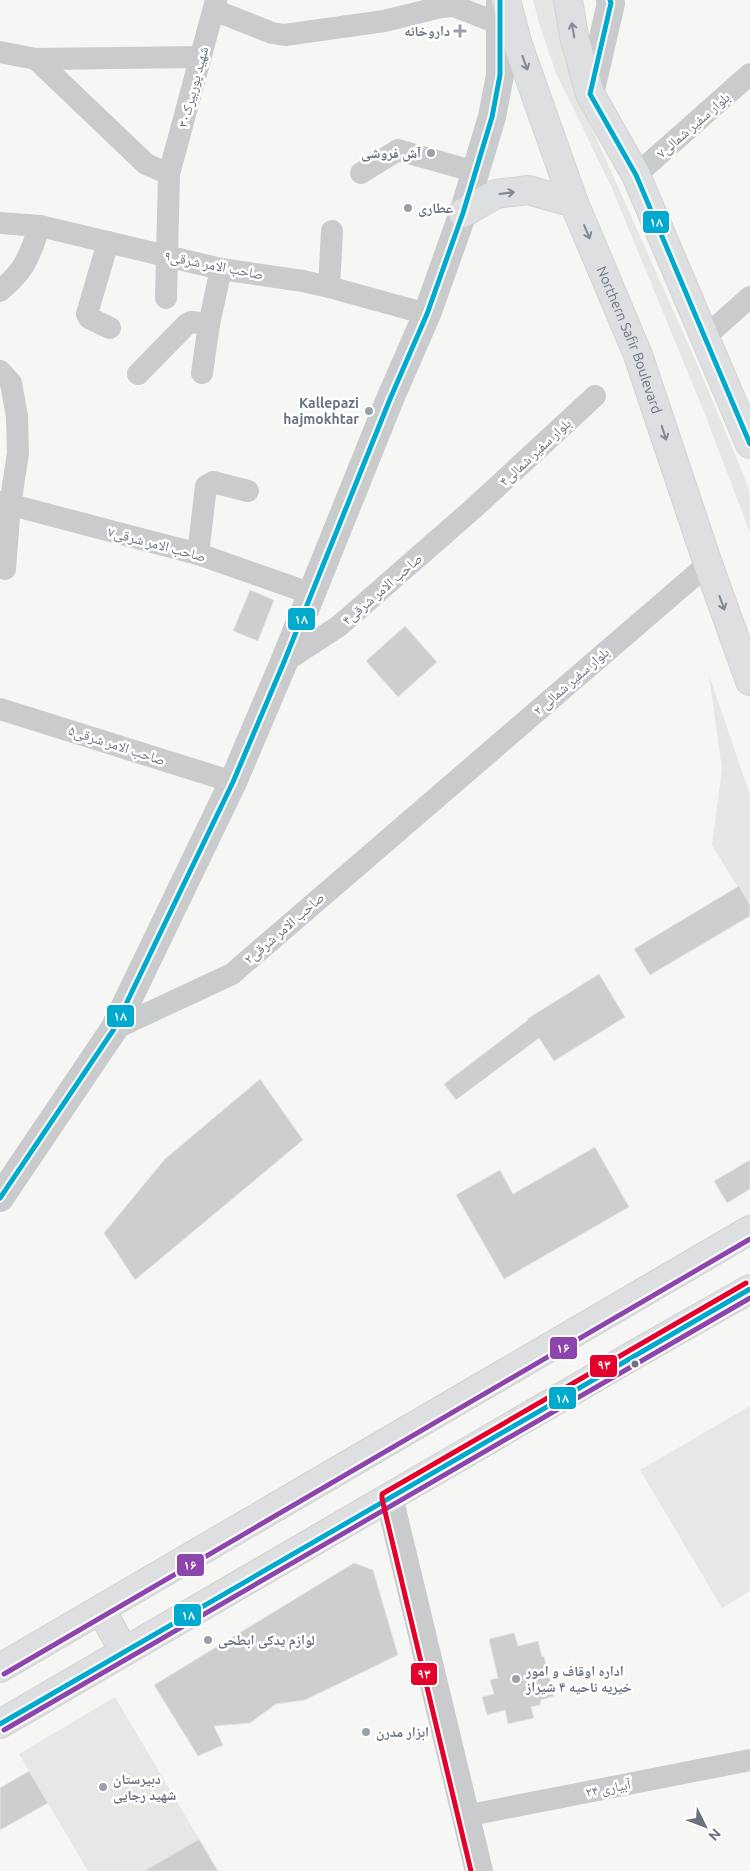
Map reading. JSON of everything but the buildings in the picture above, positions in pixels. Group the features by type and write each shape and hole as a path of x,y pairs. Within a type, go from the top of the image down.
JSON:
{"main road":[{"path":"568,0 574,36 590,94 636,175 750,444"},
{"name":"Northern Safir Boulevard","path":"502,8 518,46 574,203 638,355 708,564 750,681"},
{"path":"463,213 496,194 528,190 574,203"},
{"path":"0,1668 750,1230"},
{"path":"0,1724 750,1289"},
{"path":"718,1306 750,1302"},
{"path":"100,1610 124,1651"}],"street":[{"path":"590,94 611,3 610,0"},
{"path":"0,1198 114,1029 233,782 312,594 390,399 427,314 476,172 492,117 500,75 502,8 441,7 384,21 285,35 272,32 215,5"},
{"name":"شهید پوربیرک۳۰","path":"166,298 169,174 215,5"},
{"path":"0,52 36,59 200,57"},
{"path":"36,59 146,164 169,174"},
{"name":"بلوار سفیر شمالی۷","path":"636,175 750,74"},
{"path":"360,173 398,150 476,172"},
{"name":"صاحب الامر شرقی۹","path":"0,223 40,226 221,269 329,287 427,314"},
{"path":"0,290 16,278 27,263 40,226"},
{"path":"329,287 332,231"},
{"path":"108,242 87,308 87,314 89,318 110,328"},
{"path":"202,373 209,324 221,269"},
{"path":"705,337 750,297"},
{"path":"138,374 187,324 191,322 209,324"},
{"path":"0,371 11,383 17,417 18,453 5,504 5,569"},
{"name":"بلوار سفیر شمالی۴","path":"474,508 595,396"},
{"path":"198,554 206,486 212,482 248,491"},
{"name":"صاحب الامر شرقی۷","path":"5,504 198,554 312,594"},
{"name":"صاحب الامر شرقی۴","path":"284,662 340,626 474,508"},
{"name":"بلوار سفیر شمالی ۲","path":"435,798 708,564"},
{"name":"صاحب الامر شرقی۵","path":"0,708 233,782"},
{"name":"۲صاحب الامر شرقی","path":"114,1029 232,974 435,798"},
{"path":"389,1497 466,1816 474,1868"},
{"name":"آبیاری ۲۴","path":"466,1816 750,1760"}],"shaded area":[{"path":"533,0 556,0 573,86 697,364 744,476 750,493 750,533 705,414 611,186 556,73"},
{"path":"709,675 750,795 750,907 712,845 722,769"},
{"path":"750,1406 750,1591 722,1608 640,1470"},
{"name":"دبیرستان شهید رجایی","path":"115,1697 218,1871 88,1871 19,1754"}],"transit line":[{"name":"۱۸","path":"0,1198 114,1029 233,782 284,662 390,399 427,314 463,213 492,117 500,75 500,0"},
{"name":"۱۸","path":"610,0 611,3 590,94 636,175 750,444"},
{"name":"۱۶","path":"4,1674 750,1239"},
{"name":"۹۳","path":"471,1871 382,1494 746,1283"},
{"name":"۱۸","path":"0,1724 750,1289"},
{"name":"۱۶","path":"4,1730 750,1298"}],"place":[{"name":"داروخانه","path":"460,31"},
{"name":"آش فروشی","path":"431,153"},
{"name":"عطاری","path":"408,208"},
{"name":"Kallepazi hajmokhtar","path":"369,411"},
{"name":"لوازم یدکی ابطحی","path":"208,1640"},
{"name":"اداره اوقاف و امور خیریه ناحیه ۴ شیراز","path":"516,1679"},
{"name":"ابزار مدرن","path":"366,1732"},
{"name":"دبیرستان شهید رجایی","path":"103,1787"}]}
